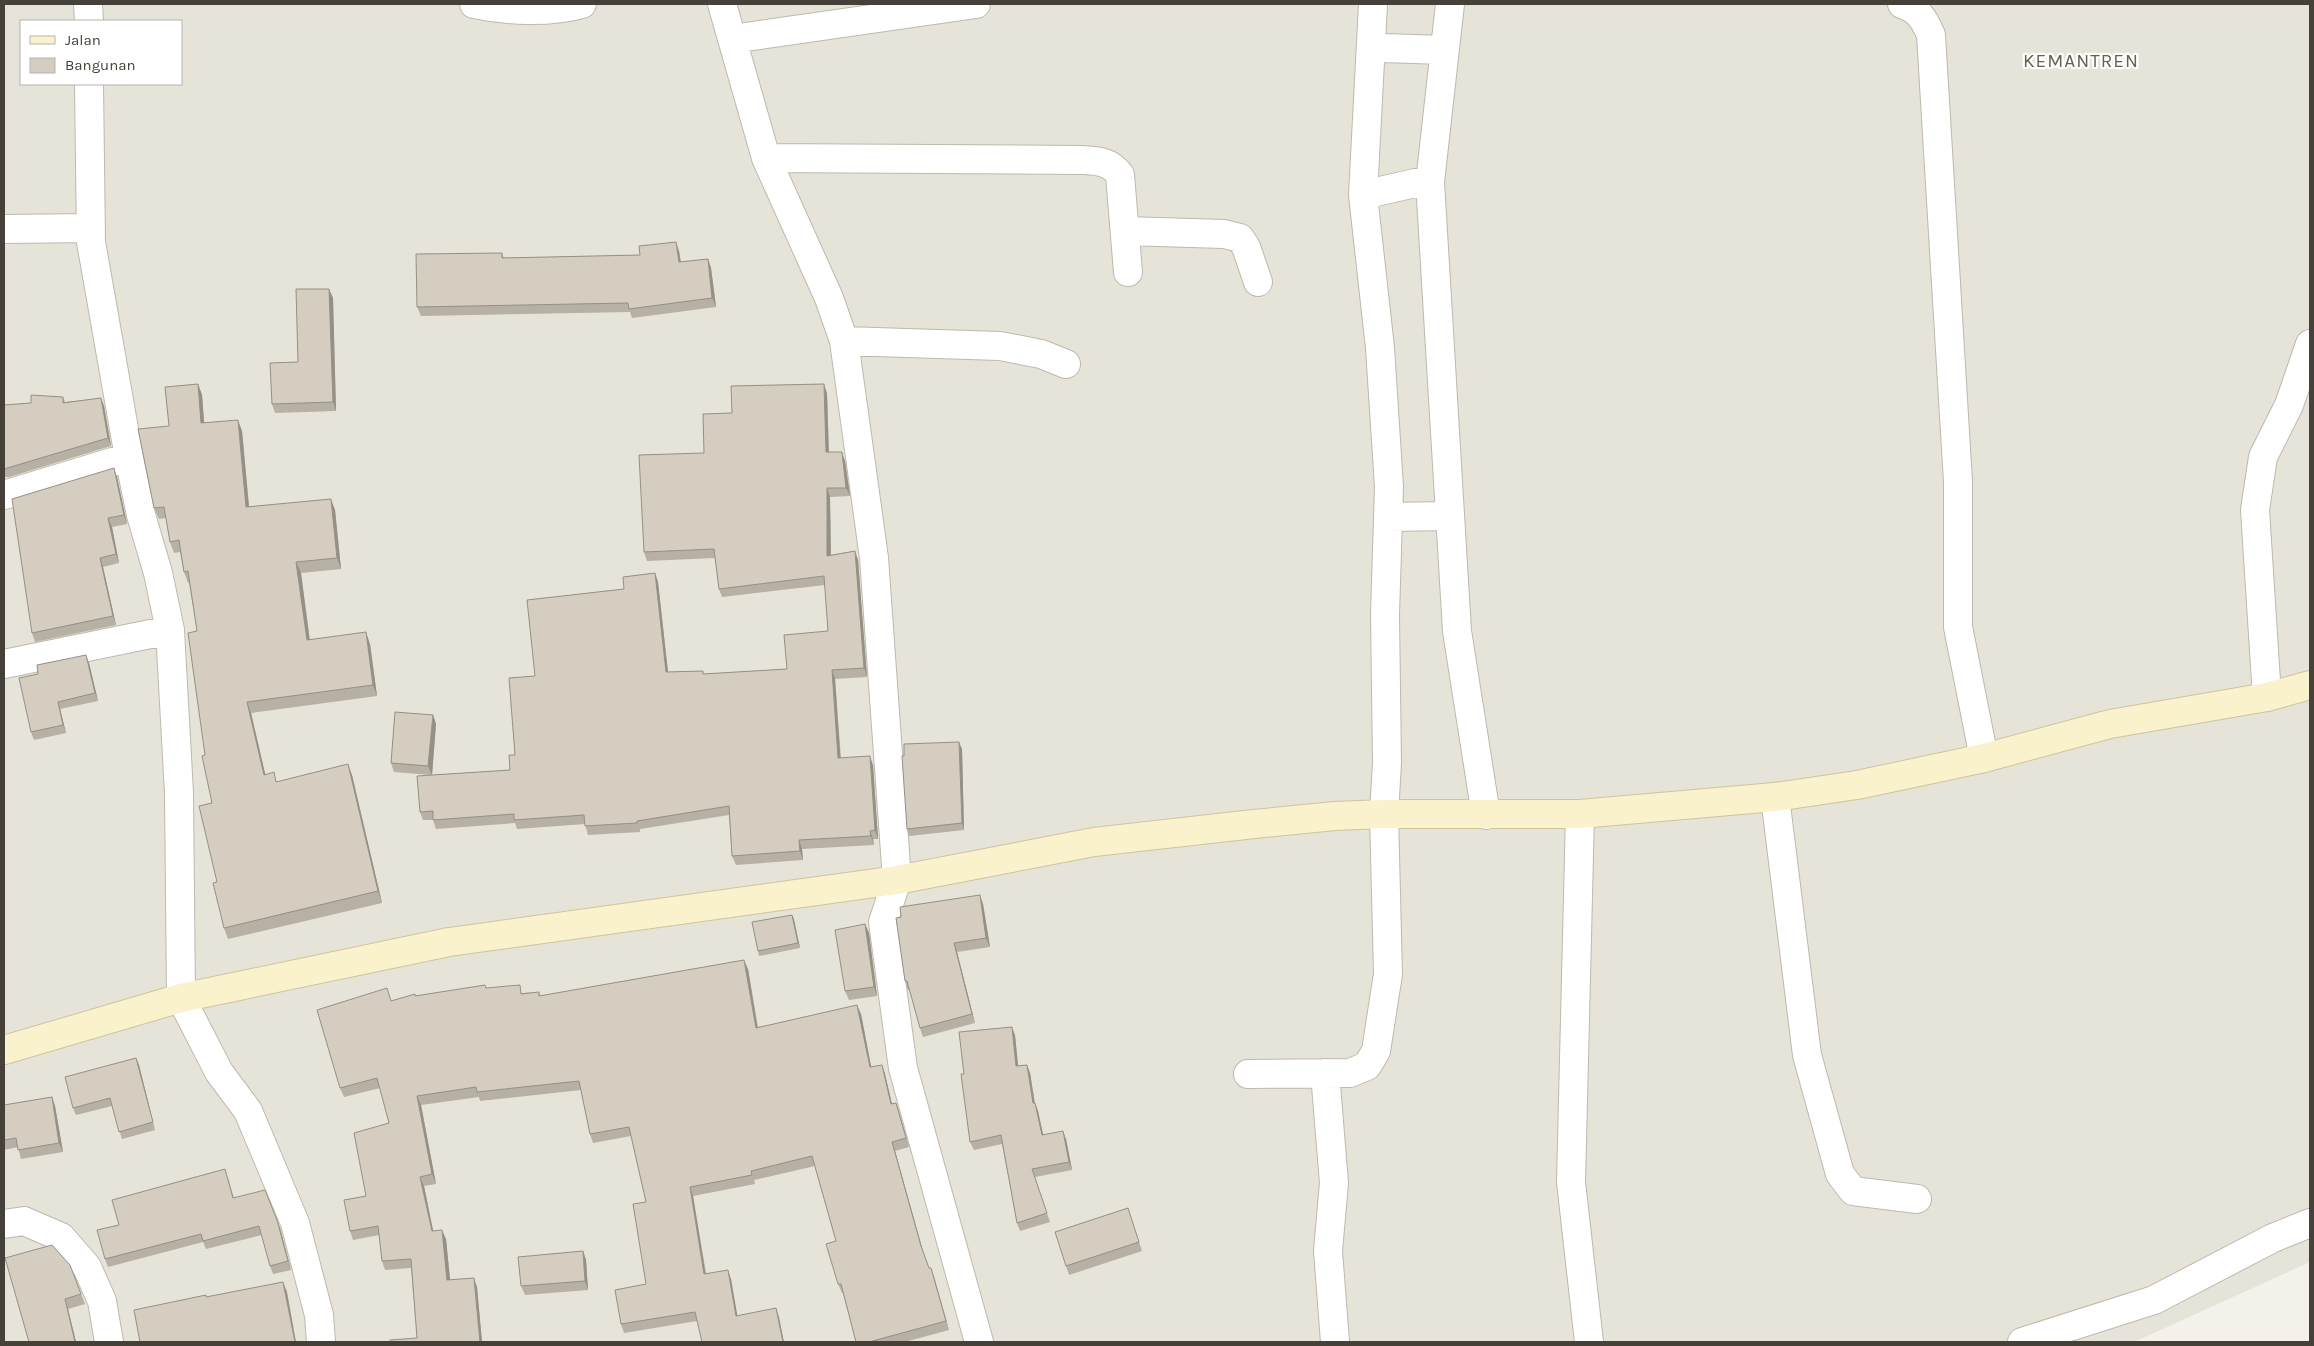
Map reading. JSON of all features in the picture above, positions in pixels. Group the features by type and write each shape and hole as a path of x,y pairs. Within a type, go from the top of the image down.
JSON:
{"street":[{"path":"88,4 88,20"},
{"path":"474,4 528,9 570,7 582,4"},
{"path":"722,4 766,158 829,298 844,341 874,558 897,880 883,922 903,1068 979,1342"},
{"path":"732,39 976,4"},
{"path":"1248,1074 1350,1073 1367,1066 1376,1051 1388,974 1384,814 1387,764 1385,615 1396,517 1389,487 1372,193 1378,47 1373,4"},
{"path":"1450,4 1434,50 1423,182 1442,516 1457,631 1475,815"},
{"path":"1902,4 1914,8 1923,17 1931,35 1958,473 1958,627 1984,758"},
{"path":"1378,47 1434,50"},
{"path":"89,85 91,242 128,457 141,515 158,573 170,630 179,793 181,998 219,1072 248,1112 295,1223 319,1315 321,1342"},
{"path":"766,158 1082,160 1105,162 1116,168 1120,175 1128,272"},
{"path":"1372,193 1423,182"},
{"path":"4,229 91,228"},
{"path":"1125,231 1224,234 1240,238 1246,247 1258,282"},
{"path":"844,341 1000,346 1041,354 1066,364"},
{"path":"2267,697 2255,510 2263,457 2290,405 2310,344"},
{"path":"4,494 128,457"},
{"path":"1396,517 1442,516"},
{"path":"4,664 170,630"},
{"path":"4,1050 181,998 449,942 897,880 1094,842 1272,822 1384,814 1580,814 1776,797 1857,784 1984,758 2110,724 2267,697 2310,685"},
{"path":"1776,797 1807,1055 1840,1174 1853,1191 1917,1199"},
{"path":"1580,814 1571,1182 1590,1342"},
{"path":"1325,1073 1334,1183 1328,1251 1335,1342"},
{"path":"4,1224 24,1221 61,1237 87,1267 102,1301 109,1342"},
{"path":"2022,1342 2154,1300 2273,1238 2310,1223"}],"shaded area":[{"path":"4,4 2310,4 2310,1262 2134,1342 4,1342"}],"building":[{"path":"676,242 679,262 708,259 712,298 629,309 628,303 417,307 416,254 502,253 502,258 640,255 639,246"},
{"path":"296,289 329,289 333,402 272,404 270,363 298,362"},
{"path":"198,384 201,423 238,420 246,507 331,499 337,558 296,562 307,640 366,632 373,685 247,702 264,775 274,772 276,782 348,764 378,891 224,928 213,883 217,882 199,806 212,803 202,756 205,755 188,633 197,631 188,571 184,572 179,540 170,542 164,507 154,508 138,429 169,426 165,387"},
{"path":"824,384 826,452 842,452 846,488 827,488 827,556 855,551 864,668 832,670 838,758 870,756 875,830 870,831 871,836 799,840 800,851 732,856 729,806 637,821 637,823 585,826 584,815 514,820 514,814 433,820 433,811 420,812 417,776 510,770 509,755 515,755 509,678 535,676 527,600 624,589 623,577 655,573 666,672 703,671 703,674 787,669 784,635 828,631 824,576 719,589 714,549 644,552 639,455 704,453 703,414 732,413 731,386"},
{"path":"31,395 63,397 63,403 101,398 108,438 4,469 4,405 31,403"},
{"path":"114,468 124,515 108,518 116,554 100,558 113,616 32,633 12,499"},
{"path":"86,655 95,693 58,702 63,725 31,732 19,678 38,674 37,665"},
{"path":"395,712 433,715 428,766 391,763"},
{"path":"959,742 962,823 907,829 902,756 904,756 904,744"},
{"path":"980,895 986,938 954,943 972,1014 920,1028 907,981 905,981 896,918 901,917 900,907"},
{"path":"792,915 798,943 758,951 752,922"},
{"path":"865,924 874,987 845,991 835,930"},
{"path":"744,960 756,1028 857,1005 870,1067 882,1065 891,1104 896,1103 906,1138 892,1142 921,1246 929,1268 931,1268 946,1321 869,1342 856,1342 841,1284 838,1284 826,1244 836,1241 812,1156 751,1171 752,1175 690,1187 704,1274 728,1270 736,1316 776,1308 783,1342 702,1342 695,1312 621,1324 615,1290 646,1284 633,1204 646,1202 629,1127 590,1134 579,1081 477,1092 476,1087 417,1096 432,1174 420,1177 432,1231 442,1230 447,1280 474,1278 480,1342 390,1342 390,1340 417,1338 411,1259 382,1261 378,1226 350,1231 344,1200 366,1196 354,1133 389,1123 377,1078 340,1088 317,1010 387,988 391,1001 415,994 415,996 485,985 486,988 520,985 521,994 539,992 539,996"},
{"path":"1012,1027 1016,1066 1027,1065 1033,1103 1035,1103 1042,1135 1063,1131 1069,1162 1032,1169 1047,1213 1017,1223 1001,1135 970,1142 961,1074 964,1074 959,1032"},
{"path":"136,1058 153,1122 119,1132 110,1098 73,1108 65,1077"},
{"path":"52,1097 59,1143 18,1150 16,1138 4,1140 4,1105"},
{"path":"225,1169 233,1198 265,1190 277,1220 288,1261 270,1266 259,1226 203,1241 201,1234 105,1259 97,1230 119,1225 112,1200"},
{"path":"1128,1208 1139,1242 1066,1266 1055,1232"},
{"path":"52,1245 70,1265 81,1294 65,1299 75,1342 29,1342 5,1258"},
{"path":"583,1251 585,1281 521,1286 518,1257"},
{"path":"283,1282 295,1342 140,1342 134,1310"}],"district":[{"name":"KEMANTREN","path":"2081,61"}]}
